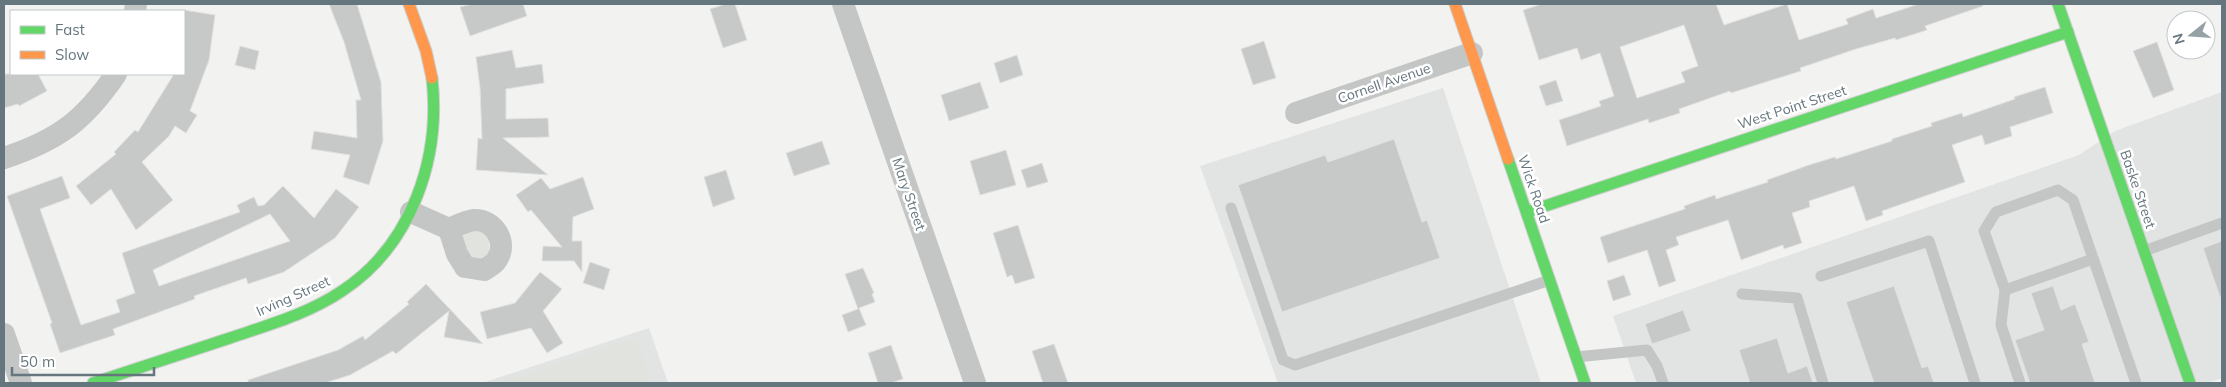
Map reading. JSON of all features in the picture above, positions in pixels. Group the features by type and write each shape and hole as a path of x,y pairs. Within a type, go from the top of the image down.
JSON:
{"street":[{"name":"Irving Street","path":"93,383 286,319 311,308 346,289 371,267 395,239 412,212 424,180 432,145 435,116 430,71 424,44 409,4"},
{"name":"Mary Street","path":"843,4 975,383"},
{"name":"Wick Road","path":"1455,4 1585,383"},
{"name":"Baske Street","path":"2058,4 2190,383"},
{"name":"West Point Street","path":"1527,212 2068,32"},
{"name":"Cornell Avenue","path":"1296,113 1472,53"},
{"path":"4,158 37,146 79,119 96,103 115,75"},
{"path":"412,212 448,229"},
{"path":"4,334 20,383"}],"lane":[{"path":"2020,383 2002,325 2006,290 1984,231 1996,212 2058,190 2072,200 2136,383"},
{"path":"1231,208 1283,360 1295,365 1550,280"},
{"path":"2144,251 2222,223"},
{"path":"1821,276 1929,241 1975,383"},
{"path":"2006,290 2093,259"},
{"path":"1742,294 1797,298 1823,383"},
{"path":"1576,357 1647,350 1657,366 1663,383"}],"shaded area":[{"path":"1443,88 1541,383 1278,383 1200,166"},
{"path":"2222,92 2222,378 2208,383 1636,383 1613,316 2079,155 2115,131"},
{"path":"465,230 489,231 490,259 472,262 457,235"},
{"path":"649,328 668,383 482,383"},
{"path":"637,338 652,383 497,383"}],"building":[{"path":"329,4 357,4 381,82 383,141 369,185 343,177 350,155 311,149 314,131 357,138 356,100 361,100 344,42"},
{"path":"473,4 523,4 527,16 470,36 460,7"},
{"path":"726,4 735,4 747,40 723,48 710,9"},
{"path":"1542,4 1716,4 1724,25 1787,4 1799,40 1848,24 1846,19 1873,9 1876,18 1919,4 1982,4 1983,6 1925,26 1927,30 1896,40 1895,38 1856,49 1800,68 1801,71 1731,93 1730,91 1679,109 1680,113 1649,123 1648,119 1567,146 1559,120 1601,106 1599,101 1614,96 1600,53 1581,60 1577,48 1539,60 1523,10","holes":["1684,25 1698,66 1681,72 1685,82 1637,98 1620,47"]},
{"path":"185,10 215,15 209,60 190,111 197,115 186,133 175,126 169,136 142,162 173,200 136,230 111,189 91,205 76,186 116,154 114,152 135,130 138,132 173,75 185,75"},
{"path":"1264,41 1276,78 1253,85 1241,49"},
{"path":"2157,42 2174,90 2153,98 2133,51"},
{"path":"240,46 259,51 255,70 235,65"},
{"path":"512,50 516,68 542,64 544,83 506,89 506,119 548,118 549,137 503,138 548,175 476,170 478,138 482,139 480,88 476,57"},
{"path":"1017,55 1023,75 1000,83 994,63"},
{"path":"4,74 39,75 47,91 19,106 18,104 4,108"},
{"path":"1556,80 1563,101 1546,106 1539,86"},
{"path":"980,82 989,108 949,121 941,95"},
{"path":"2045,87 2053,113 2010,127 2012,136 1985,145 1982,135 1952,145 1965,182 1882,211 1883,215 1866,221 1854,186 1809,201 1810,207 1792,213 1802,243 1784,249 1783,245 1741,260 1728,220 1676,237 1679,245 1666,250 1676,281 1659,287 1647,250 1608,263 1600,237 1685,209 1684,206 1715,195 1716,199 1768,182 1767,180 1809,165 1835,157 1836,159 1892,141 1892,139 1932,126 1931,123 1962,113 1963,117"},
{"path":"1394,139 1422,222 1427,220 1440,258 1282,312 1238,185 1325,155 1328,162"},
{"path":"822,141 830,164 794,176 786,153"},
{"path":"1006,150 1016,185 980,195 970,161"},
{"path":"1042,163 1048,182 1027,188 1021,170"},
{"path":"726,170 735,199 713,207 704,177"},
{"path":"62,176 70,198 40,209 81,325 120,312 116,300 135,293 122,253 240,212 237,205 254,197 258,206 264,205 283,186 314,218 336,189 359,207 335,238 284,272 248,284 246,278 194,296 195,299 113,329 115,335 60,353 50,324 52,323 7,196","holes":["270,214 290,241 159,286 153,270"]},
{"path":"583,177 594,209 573,217 572,241 582,241 582,272 574,261 542,261 543,246 562,247 531,210 528,212 516,195 541,178 550,189"},
{"path":"1018,225 1035,278 1015,284 1012,275 1007,277 993,233"},
{"path":"2222,241 2222,297 2220,297 2203,248"},
{"path":"590,262 610,269 604,290 583,283"},
{"path":"863,268 874,293 872,294 875,302 859,308 866,325 848,332 842,315 858,309 845,274"},
{"path":"540,272 562,289 543,311 563,343 547,353 531,328 487,339 480,312 515,303"},
{"path":"1624,275 1631,295 1613,301 1607,281"},
{"path":"426,284 483,344 444,337 449,311 396,354 393,351 350,375 325,383 248,383 248,380 338,350 363,336 365,340 409,304 407,302"},
{"path":"1894,286 1922,368 1928,366 1934,383 1874,383 1846,302"},
{"path":"2053,286 2061,310 2075,304 2089,342 2082,344 2095,383 2030,383 2015,340 2044,330 2031,293"},
{"path":"1683,310 1691,331 1652,344 1645,324"},
{"path":"1777,338 1788,373 1807,366 1813,383 1750,383 1739,350"},
{"path":"1054,344 1068,383 1043,383 1032,351"},
{"path":"891,345 903,379 891,383 878,383 868,353"}],"traffic: fast":[{"path":"2058,4 2190,383"},
{"path":"1527,212 2068,32"},
{"path":"93,383 302,313 342,291 366,272 387,250 404,224 417,197 432,139 434,108 432,78"},
{"path":"1508,159 1585,383"}],"traffic: slow":[{"path":"409,4 426,51 432,78"},
{"path":"1455,4 1508,159"}]}
